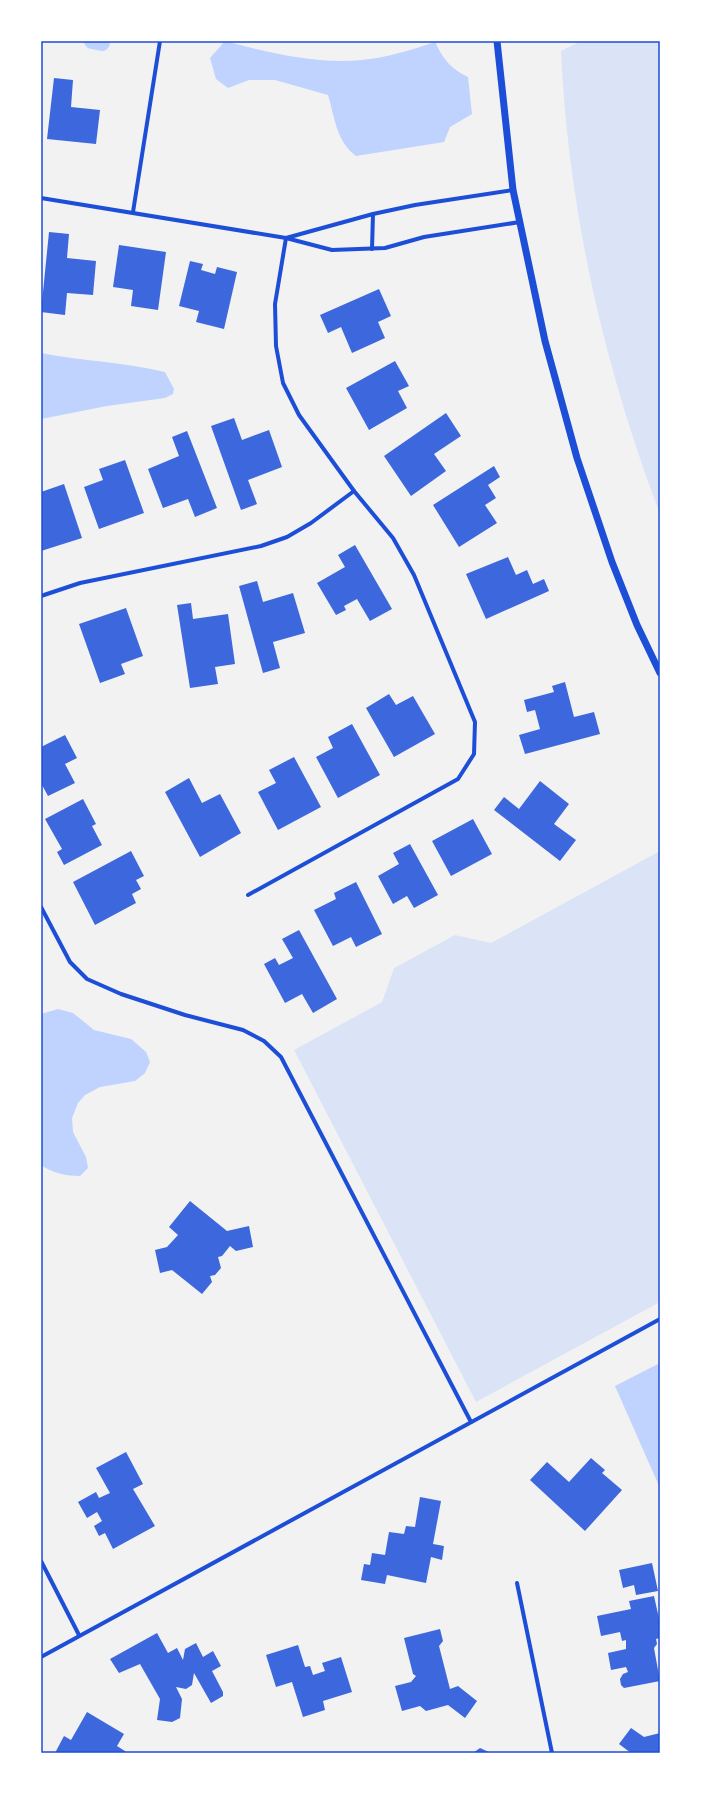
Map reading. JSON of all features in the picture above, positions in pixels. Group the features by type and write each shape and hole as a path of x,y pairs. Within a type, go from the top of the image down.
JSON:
{"street":[{"path":"133,212 160,41"},
{"path":"497,41 513,190 545,341 578,458 615,569 636,625 660,673"},
{"path":"286,238 373,214 513,190"},
{"path":"41,198 286,238 332,250 384,248 424,237 520,222"},
{"path":"372,249 373,214"},
{"path":"248,895 458,779 474,754 475,722 414,575 392,538 354,491 298,415 283,383 276,346 275,304 286,238"},
{"path":"41,596 80,584 155,566 261,546 287,537 354,491"},
{"path":"41,907 70,962 86,979 128,996 185,1015 243,1030 264,1041 281,1057 471,1422"},
{"path":"41,1657 660,1319"},
{"path":"41,1561 79,1635"},
{"path":"517,1583 552,1753"}],"shaded area":[{"path":"581,41 660,41 660,514 622,402 606,345 592,287 581,228 565,110 561,51"},
{"path":"660,851 660,1302 476,1402 294,1050 382,1002 394,968 455,935 491,943"}],"water":[{"path":"225,41 292,56 328,61 370,59 389,56 435,42 441,54 448,63 468,77 472,114 450,127 444,142 356,156 349,150 340,136 328,95 275,80 249,80 228,88 216,79 210,58"},
{"path":"41,353 134,366 165,372 174,389 173,394 165,398 107,406 41,419"},
{"path":"58,1009 73,1013 94,1030 131,1039 146,1052 150,1062 145,1073 135,1081 100,1087 85,1095 78,1103 72,1118 73,1132 86,1157 88,1168 80,1176 60,1174 41,1165 41,1014"},
{"path":"660,1363 660,1488 615,1386"}],"building":[{"path":"54,78 73,80 71,107 100,110 96,144 47,139"},
{"path":"49,232 69,234 67,258 96,261 93,295 67,293 65,315 41,312"},
{"path":"119,245 166,252 158,310 131,306 133,290 113,287"},
{"path":"190,261 203,264 201,270 215,274 217,267 237,272 224,329 196,322 199,311 179,306"},
{"path":"379,289 391,316 378,322 385,338 352,353 341,327 328,333 320,315"},
{"path":"395,361 409,386 398,391 407,408 369,430 346,388"},
{"path":"446,413 461,436 434,454 446,471 411,496 384,456"},
{"path":"234,418 242,440 269,430 282,467 248,480 257,504 241,510 211,426"},
{"path":"187,431 217,508 195,517 188,499 163,508 148,469 179,456 172,437"},
{"path":"125,460 144,513 99,529 84,487 103,480 99,469"},
{"path":"494,466 500,477 488,485 496,498 485,505 497,523 459,547 433,505"},
{"path":"64,484 82,538 41,551 41,492"},
{"path":"355,545 392,609 370,621 357,599 344,606 346,610 336,615 317,583 345,567 338,555"},
{"path":"508,557 516,575 527,570 533,584 544,579 549,591 486,619 466,574"},
{"path":"257,581 263,602 293,593 305,633 273,642 280,668 263,673 239,586"},
{"path":"191,603 193,619 228,614 235,664 215,667 218,684 190,688 177,605"},
{"path":"126,608 143,656 121,664 125,674 100,683 79,624"},
{"path":"565,682 574,717 594,712 600,734 525,754 519,735 540,729 535,710 527,712 524,700 554,692 552,686"},
{"path":"389,694 396,705 413,696 435,734 394,757 366,708"},
{"path":"352,724 380,775 338,798 316,757 333,748 328,737"},
{"path":"65,735 77,758 65,764 75,783 48,796 41,783 41,747"},
{"path":"294,757 321,807 278,830 258,792 276,783 269,770"},
{"path":"189,778 202,803 220,794 241,833 200,857 165,792"},
{"path":"540,781 569,804 554,824 576,840 560,861 494,810 504,797 519,809"},
{"path":"83,799 96,824 92,826 102,845 64,865 57,852 62,849 45,819"},
{"path":"473,819 492,854 451,876 432,841"},
{"path":"410,844 438,895 414,908 407,896 393,904 378,876 399,864 393,853"},
{"path":"131,851 144,876 136,880 141,889 132,894 136,903 95,925 73,882"},
{"path":"356,882 382,934 356,947 351,937 333,946 314,910 336,899 334,893"},
{"path":"299,930 337,999 313,1013 302,994 285,1003 264,964 275,958 279,965 293,958 282,939"},
{"path":"190,1201 227,1231 249,1226 253,1247 236,1251 230,1246 222,1256 218,1257 221,1268 215,1275 210,1276 212,1282 202,1294 172,1270 160,1273 155,1250 167,1247 178,1235 169,1227"},
{"path":"126,1452 143,1484 133,1489 155,1526 113,1549 105,1533 99,1536 94,1526 102,1521 97,1512 87,1518 78,1502 96,1492 99,1498 110,1493 96,1468"},
{"path":"591,1458 605,1470 602,1473 622,1490 585,1531 530,1480 547,1462 569,1482"},
{"path":"420,1497 441,1501 433,1544 444,1546 442,1560 431,1557 426,1583 387,1575 385,1584 361,1580 364,1564 370,1565 372,1553 385,1555 389,1532 404,1534 406,1526 415,1527"},
{"path":"652,1563 658,1591 636,1595 634,1585 623,1588 619,1570"},
{"path":"654,1596 660,1623 660,1638 656,1639 657,1644 654,1648 660,1681 624,1688 621,1685 620,1679 623,1674 628,1672 626,1667 611,1670 608,1653 626,1649 626,1640 622,1641 620,1632 601,1636 597,1616 631,1609 629,1601"},
{"path":"440,1629 443,1641 439,1646 450,1689 458,1686 477,1701 465,1718 448,1705 426,1711 420,1706 402,1711 395,1686 411,1682 416,1676 413,1674 404,1638"},
{"path":"157,1633 168,1653 177,1648 183,1660 185,1649 196,1643 203,1657 213,1651 221,1666 212,1671 223,1692 223,1696 211,1703 194,1673 192,1685 186,1689 176,1687 182,1699 180,1718 172,1722 157,1720 160,1699 140,1664 119,1673 110,1659"},
{"path":"298,1645 305,1667 310,1666 313,1675 325,1671 322,1663 341,1657 352,1692 323,1701 325,1710 303,1717 292,1682 276,1687 266,1655"},
{"path":"87,1712 124,1734 117,1746 128,1753 55,1753 64,1736 71,1740"},
{"path":"631,1728 644,1737 660,1733 660,1753 631,1753 619,1744"},
{"path":"480,1748 491,1753 473,1753"}],"waterway":[{"path":"92,41 102,43"}]}
